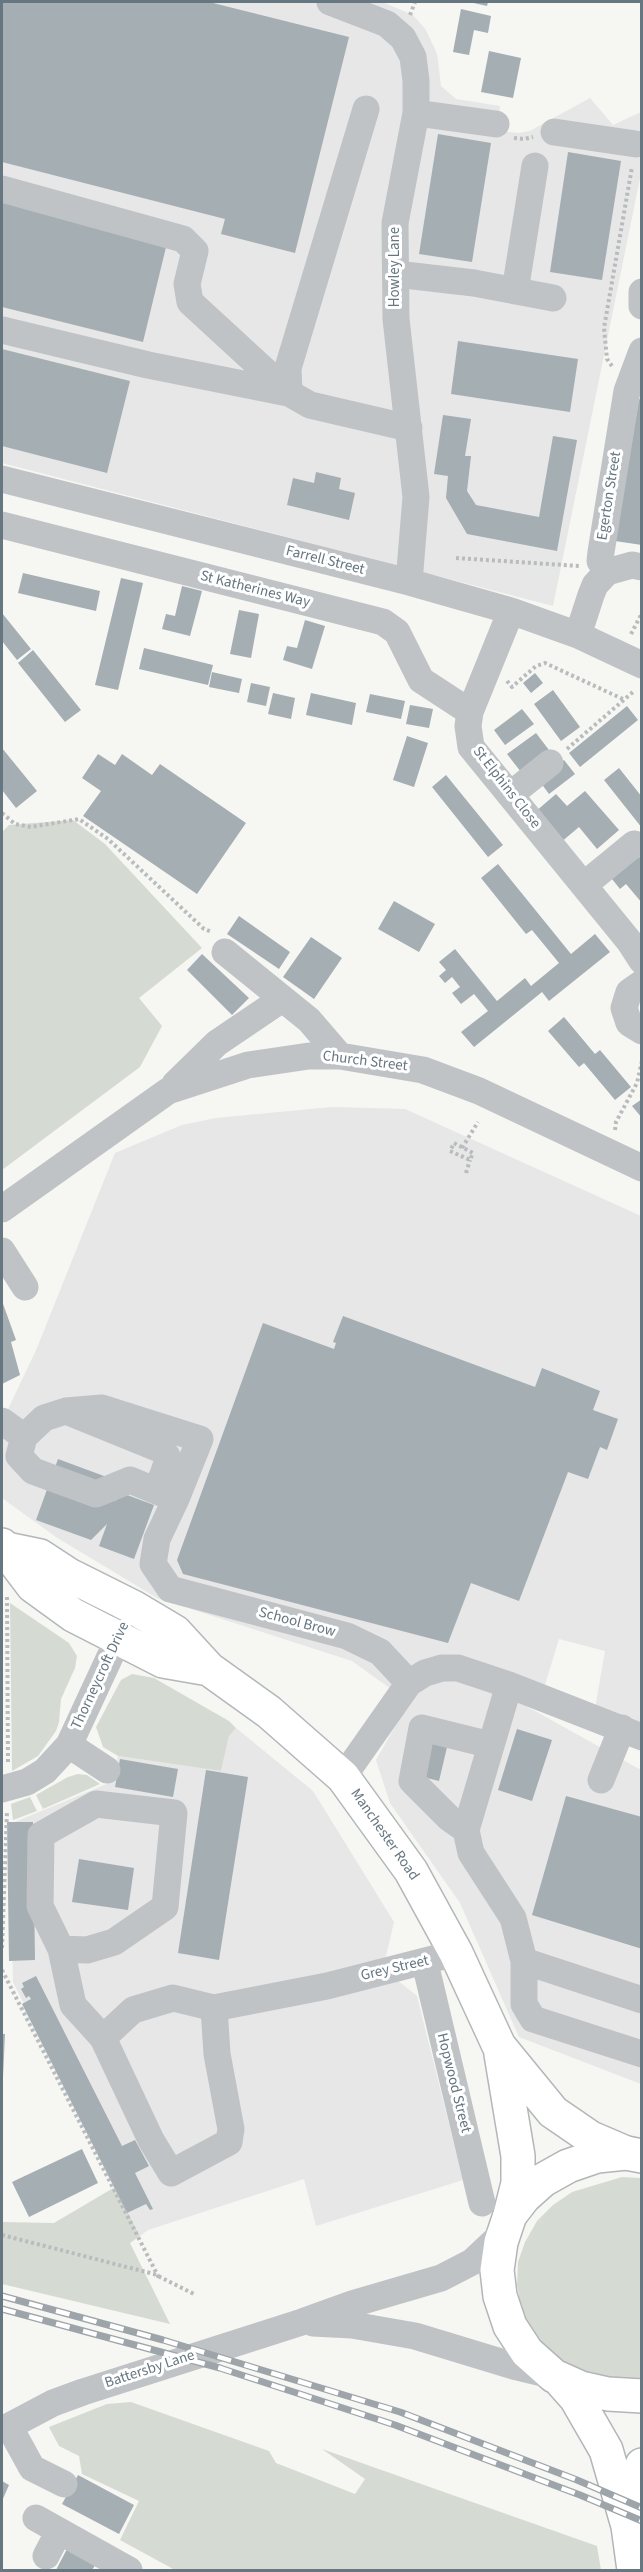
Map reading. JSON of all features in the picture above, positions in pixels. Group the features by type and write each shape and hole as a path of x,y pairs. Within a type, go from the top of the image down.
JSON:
{"main road":[{"name":"Manchester Road","path":"3,1548 40,1556 69,1575 133,1607 175,1632 209,1669 269,1712 343,1777 411,1871 456,1953 499,2046 542,2102 591,2138 634,2155"},
{"name":"Manchester Road","path":"3,1548 33,1586 73,1615 163,1661 209,1669"},
{"name":"Manchester Road","path":"499,2046 518,2156 518,2183 499,2216 497,2270 500,2296 510,2326 526,2352 557,2378"},
{"path":"499,2216 543,2180 568,2166 597,2156 634,2155"},
{"path":"557,2378 581,2388 608,2394 642,2396"},
{"path":"557,2378 576,2398 606,2450 628,2526 634,2571"},
{"path":"628,2526 642,2465"}],"street":[{"name":"Howley Lane","path":"330,2 387,24 403,38 413,57 416,112 395,224 396,320 416,497 409,582"},
{"path":"290,393 288,368 366,109"},
{"path":"416,112 496,124"},
{"path":"554,132 636,144"},
{"path":"515,291 535,166"},
{"path":"2,189 183,238 195,251 187,284 190,302 290,393 310,405 409,428"},
{"path":"396,274 553,298"},
{"path":"642,292 642,306"},
{"path":"2,330 148,365 290,393"},
{"name":"Egerton Street","path":"595,569 600,561 642,351"},
{"name":"Farrell Street","path":"2,479 409,582 511,611 578,635 642,666"},
{"name":"St Katherines Way","path":"2,525 383,622 397,632 421,681 470,712"},
{"path":"578,635 596,585 595,569 642,567"},
{"name":"St Elphins Close","path":"511,611 470,712 468,726 471,747 629,941 642,961"},
{"path":"510,795 550,763"},
{"path":"584,885 634,844"},
{"path":"223,944 282,999 309,1020 340,1056"},
{"path":"642,983 629,992 624,1008 629,1023 642,1031"},
{"path":"168,1091 217,1043 282,999"},
{"name":"Church Street","path":"2,1209 168,1091 248,1065 309,1056 340,1056 423,1070 478,1091 642,1168"},
{"path":"2,1251 25,1287"},
{"path":"102,1408 200,1439 166,1495 130,1480 96,1494 33,1471 20,1456 24,1437 44,1418 66,1411 102,1408"},
{"path":"66,1411 162,1450 167,1456 166,1495"},
{"path":"2,1421 24,1437"},
{"name":"School Brow","path":"166,1495 153,1563 170,1589 348,1636 380,1652 409,1683"},
{"name":"Thorneycroft Drive","path":"6,1785 27,1782 45,1771 69,1745 133,1607"},
{"path":"343,1777 409,1683 425,1673 442,1668 458,1668 509,1685 632,1733 601,1780"},
{"path":"509,1685 467,1823 471,1853 513,1918 524,1961 524,2004 533,2019 642,2054"},
{"path":"467,1823 449,1818 412,1781 422,1728 490,1745"},
{"name":"Thorneycroft Drive","path":"69,1745 107,1770"},
{"path":"62,1949 87,1950 114,1942 165,1907 174,1813 96,1804 41,1835 40,1906 62,1949 73,2005 103,2038 151,2140 171,2173 229,2142 231,2129 217,2054 214,2008 173,1998 133,2010 103,2038"},
{"name":"Grey Street","path":"214,2008 334,1984 425,1963 456,1953"},
{"path":"524,1961 642,2000"},
{"name":"Hopwood Street","path":"425,1963 499,2216"},
{"name":"Battersby Lane","path":"5,2428 53,2403 83,2392 352,2304 441,2278 472,2262 499,2216"},
{"name":"Battersby Lane","path":"302,2322 352,2325 415,2336 557,2378"},
{"path":"5,2428 32,2468 64,2484"},
{"path":"36,2518 129,2571"},
{"path":"46,2556 59,2531"}],"path":[{"path":"604,328 636,144"},
{"path":"456,558 595,569"},
{"path":"502,676 512,687 536,666 545,663 625,700"},
{"path":"550,763 633,693"},
{"path":"2,813 15,824 31,827 79,819 108,839 223,944"},
{"path":"614,1155 615,1122 636,1083 642,1061"},
{"path":"462,1148 478,1122"},
{"path":"466,1173 473,1153 454,1143 450,1151 470,1160"},
{"path":"2,1948 7,1594"},
{"path":"2,1970 160,2280"},
{"path":"2,2235 154,2274 160,2280 196,2295"}],"shaded area":[{"path":"2,2 382,2 413,15 426,30 437,54 441,86 456,99 500,106 496,131 519,133 530,131 590,98 613,125 641,112 641,173 553,606 2,463"},
{"path":"73,820 105,844 202,948 139,998 162,1026 140,1067 2,1170 2,832 9,825"},
{"path":"332,1107 405,1109 641,1216 641,1729 595,1709 605,1651 559,1639 543,1691 526,1706 641,1770 641,1835 612,1940 641,1949 641,2084 519,2037 460,1903 390,1803 376,1760 409,1702 352,1661 157,1598 56,1537 2,1498 2,1422 37,1348 115,1153 182,1125 216,1118"},
{"path":"10,1603 69,1643 77,1656 75,1668 61,1699 56,1731 38,1756 12,1771"},
{"path":"132,1674 154,1678 229,1721 236,1728 229,1736 221,1771 118,1756 103,1747 96,1727 121,1680"},
{"path":"236,1728 313,1791 394,1922 385,1960 397,1980 417,1996 463,2180 316,2226 304,2179 148,2230 140,2236 13,1982 10,1824 114,1781 118,1756 221,1771 229,1736"},
{"path":"78,1774 87,1775 100,1784 43,1809 36,1795"},
{"path":"30,1797 37,1811 13,1820 11,1804"},
{"path":"622,2177 641,2178 641,2380 612,2379 583,2373 558,2361 537,2340 522,2313 517,2285 518,2262 525,2242 537,2221 553,2205 572,2192"},
{"path":"115,2187 140,2236 130,2243 170,2324 2,2284 2,2222 54,2223"},
{"path":"131,2402 269,2451 276,2463 355,2494 365,2479 322,2449 597,2546 601,2570 175,2570 120,2540 139,2501 82,2474 79,2456 59,2446 49,2427 107,2404"}],"building":[{"path":"2,2 209,2 349,37 295,253 221,234 225,219 2,162"},
{"path":"469,2 488,2 487,6"},
{"path":"461,9 491,16 488,33 474,30 469,55 453,52"},
{"path":"489,51 521,58 513,98 481,92"},
{"path":"438,134 491,143 472,262 419,254"},
{"path":"568,152 621,161 602,280 550,272"},
{"path":"2,201 167,243 143,342 2,307"},
{"path":"458,341 578,359 570,412 451,394"},
{"path":"2,349 130,381 107,473 2,446"},
{"path":"639,399 642,400 642,545 615,541"},
{"path":"443,415 471,419 465,456 471,456 467,491 476,505 539,517 553,436 577,440 557,551 467,534 446,498 448,476 434,474"},
{"path":"316,472 341,478 339,489 355,493 349,520 287,505 293,478 314,483"},
{"path":"23,573 100,591 96,611 18,593"},
{"path":"121,578 143,583 118,690 95,685"},
{"path":"182,586 202,591 190,636 162,629 166,614 175,616"},
{"path":"239,610 259,614 251,658 230,654"},
{"path":"2,613 31,649 17,660 2,641"},
{"path":"305,620 325,626 312,669 283,660 287,646 297,648"},
{"path":"144,648 213,665 208,685 139,669"},
{"path":"33,650 81,710 65,722 18,663"},
{"path":"212,672 242,679 239,693 209,687"},
{"path":"535,673 543,683 531,693 523,683"},
{"path":"251,683 270,687 266,706 247,702"},
{"path":"553,690 580,727 561,741 534,704"},
{"path":"273,693 295,698 291,719 268,714"},
{"path":"311,693 356,703 352,725 306,715"},
{"path":"370,694 405,701 401,719 366,712"},
{"path":"410,705 433,709 429,728 406,724"},
{"path":"627,706 638,720 580,767 569,753"},
{"path":"522,709 534,724 505,745 494,730"},
{"path":"536,733 549,750 521,772 507,754"},
{"path":"407,736 428,743 414,787 393,780"},
{"path":"2,748 37,791 16,808 2,790"},
{"path":"98,754 115,765 122,754 152,775 160,764 246,823 197,894 83,816 101,791 82,778"},
{"path":"564,760 575,774 549,794 538,779"},
{"path":"619,768 642,797 642,828 604,780"},
{"path":"446,775 503,845 488,857 432,787"},
{"path":"585,791 619,830 597,849 579,827 560,843 535,812 556,794 567,806"},
{"path":"635,852 642,860 642,903 626,884 620,889 608,874"},
{"path":"498,864 571,954 595,934 610,952 549,1001 542,992 474,1047 461,1032 488,1011 474,994 461,1004 452,993 460,987 452,977 445,983 439,976 446,970 439,962 455,949 497,1001 525,978 531,986 559,963 532,930 526,934 481,878"},
{"path":"394,901 435,924 419,952 378,929"},
{"path":"239,916 290,952 279,969 227,934"},
{"path":"311,937 342,958 314,999 283,977"},
{"path":"202,954 249,998 232,1015 187,970"},
{"path":"564,1017 595,1054 600,1050 631,1087 615,1100 584,1063 579,1067 548,1031"},
{"path":"642,1099 642,1118 632,1106"},
{"path":"2,1301 16,1340 11,1342 20,1375 2,1384"},
{"path":"343,1316 535,1387 542,1368 600,1391 593,1410 618,1419 607,1450 600,1447 588,1479 568,1472 519,1601 471,1583 448,1643 183,1574 177,1560 263,1323 334,1349 336,1343 333,1342"},
{"path":"58,1459 112,1479 115,1502 119,1492 154,1505 134,1559 99,1546 107,1524 91,1540 36,1520"},
{"path":"517,1729 552,1740 532,1801 498,1790"},
{"path":"427,1739 448,1743 439,1781 419,1776"},
{"path":"120,1759 178,1769 173,1797 115,1787"},
{"path":"206,1770 248,1777 219,1960 178,1953"},
{"path":"566,1796 642,1817 642,1949 532,1915"},
{"path":"7,1822 33,1822 35,1960 9,1961"},
{"path":"79,1859 134,1868 128,1910 72,1902"},
{"path":"36,1976 122,2146 135,2140 149,2166 135,2173 153,2209 150,2210 146,2204 127,2213 22,2004 31,1999 29,1996 26,1998 21,1989 24,1987 22,1983"},
{"path":"2,2034 5,2034 3,2077 2,2077"},
{"path":"82,2149 98,2183 29,2217 12,2182"},
{"path":"78,2475 134,2505 119,2534 62,2504"},
{"path":"2,2481 9,2485 2,2501"},
{"path":"67,2549 96,2564 92,2570 56,2570"}],"railway":[{"path":"2,2296 163,2340 400,2412 577,2480 642,2508"},
{"path":"2,2309 220,2368 395,2425 642,2521"}]}
